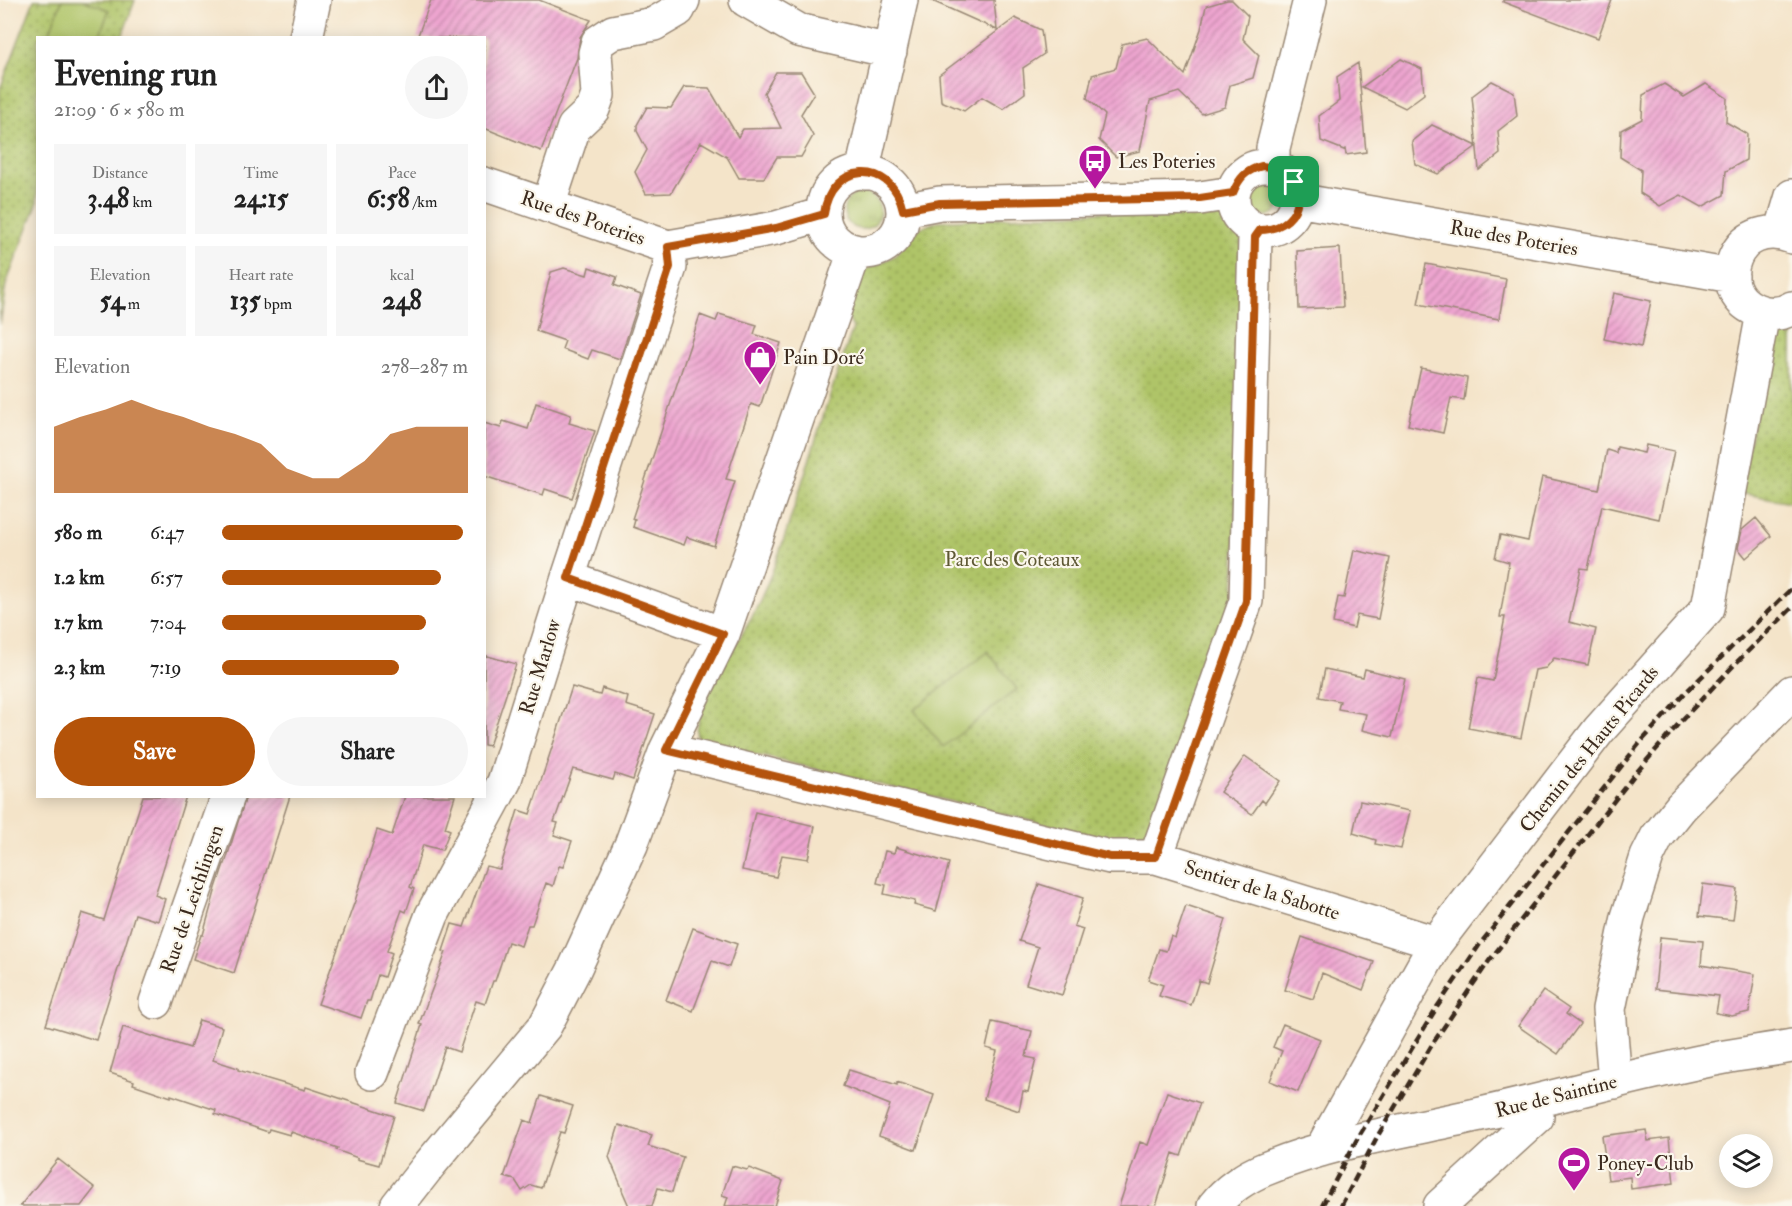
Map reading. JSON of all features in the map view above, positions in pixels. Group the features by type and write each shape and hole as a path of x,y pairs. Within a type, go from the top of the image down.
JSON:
{"street":[{"path":"306,36 314,0"},
{"path":"548,206 574,127 593,109 598,95 595,53 598,42 613,32 654,24 678,10 683,0"},
{"path":"746,0 798,30 890,51"},
{"path":"866,173 865,159 901,0"},
{"path":"1272,167 1273,148 1310,0"},
{"path":"1262,166 1272,167 1281,170 1294,182 1297,200 1295,210 1281,226 1271,230 1260,230 1242,221 1236,213 1233,193 1243,175 1252,169 1262,166"},
{"path":"866,173 887,180 895,188 901,198 903,210 902,222 890,243 867,252 843,247 826,227 824,214 825,201 831,189 840,180 852,174 866,173"},
{"name":"Rue des Poteries","path":"486,185 668,247 776,228 824,214"},
{"path":"903,210 940,203 1200,198 1233,193"},
{"path":"1778,310 1751,308 1735,289 1732,276 1737,252 1746,242 1769,232 1786,235 1792,196"},
{"name":"Rue des Poteries","path":"1297,200 1732,276"},
{"path":"1156,857 1246,601 1255,237 1260,230"},
{"name":"Rue Marlow","path":"372,1073 432,915 504,782 670,267 668,247"},
{"path":"398,1206 545,1026 574,970 631,845 666,750 723,634 855,251"},
{"name":"Chemin des Hauts Picards","path":"1321,1150 1436,943 1599,730 1708,608 1778,310"},
{"path":"568,578 723,634"},
{"path":"1615,1082 1610,1009 1629,917 1647,857 1657,837 1681,807 1792,692"},
{"name":"Sentier de la Sabotte","path":"666,750 1110,857 1156,857 1436,943"},
{"name":"Rue de Leichlingen","path":"156,1002 227,798"},
{"name":"Rue de Saintine","path":"1214,1206 1218,1200 1240,1183 1263,1170 1356,1140 1537,1102 1724,1058 1792,1046"},
{"path":"1440,1206 1537,1117 1537,1102"}],"green space":[{"path":"34,0 135,0 122,36 36,36 36,207 6,284 0,325 0,89"},
{"path":"62,0 82,0 109,10 99,36 48,36"},
{"path":"1264,178 1277,184 1283,197 1277,210 1264,216 1251,210 1245,197 1251,184"},
{"path":"862,193 875,198 880,211 875,224 862,229 849,224 844,211 849,198"},
{"name":"Parc des Coteaux","path":"1222,205 1229,223 1242,237 1234,601 1153,832 1119,842 699,741 697,730 707,698 726,660 752,617 779,554 853,328 846,314 865,270 895,256 920,228 939,221"},
{"path":"1792,313 1791,502 1739,493 1774,323"},
{"path":"988,652 1017,689 943,747 914,710"}],"building":[{"path":"431,0 539,0 591,20 580,37 577,58 541,151 486,129 486,36 418,36"},
{"path":"930,0 994,0 997,30"},
{"path":"1232,0 1248,16 1243,39 1259,55 1253,78 1230,85 1225,107 1202,114 1179,92 1150,101 1140,151 1116,157 1099,140 1105,115 1087,98 1092,75 1116,68 1122,44 1147,38 1185,75 1201,29 1206,6"},
{"path":"1503,0 1612,0 1598,38 1503,2"},
{"path":"1015,18 1041,30 1044,54 1023,68 1025,93 1003,109 982,97 964,111 941,101 939,75"},
{"path":"1401,59 1422,69 1424,94 1405,108 1362,87"},
{"path":"1358,63 1366,152 1346,155 1345,149 1321,141 1319,116 1339,101 1337,77"},
{"path":"776,72 801,72 814,93 801,114 813,136 801,157 777,157 764,178 739,178 727,157 701,142 671,193 646,194 635,172 647,150 637,131 637,125 647,107 671,108 684,87 709,88 738,137 743,129 781,128 764,93"},
{"path":"1492,81 1514,92 1517,116 1498,131 1500,154 1479,170 1472,96"},
{"path":"1664,84 1684,97 1706,84 1727,98 1726,122 1747,134 1746,160 1726,171 1724,195 1702,207 1681,195 1660,206 1640,193 1641,170 1620,157 1621,130 1642,119 1643,95"},
{"path":"1432,125 1477,146 1438,174 1415,164 1412,141"},
{"path":"1340,248 1343,307 1299,309 1297,251"},
{"path":"1426,264 1506,279 1499,319 1418,304"},
{"path":"589,267 617,277 614,285 641,295 620,359 592,350 588,359 562,349 565,341 536,331 551,272 564,268 587,275"},
{"path":"1614,293 1651,301 1641,347 1604,339"},
{"path":"719,314 757,325 754,334 781,343 760,407 751,404 726,479 735,481 714,546 687,537 684,545 633,527 635,520 632,519 700,315 716,321"},
{"path":"1421,368 1467,378 1464,400 1451,398 1443,433 1408,425"},
{"path":"536,403 571,415 569,423 595,431 572,498 545,489 543,495 486,477 486,424 501,428 503,421 528,429"},
{"path":"1646,445 1674,451 1659,519 1602,506 1588,569 1581,568 1569,622 1596,629 1588,665 1554,658 1546,668 1535,670 1521,738 1468,728 1478,678 1493,681 1505,617 1500,617 1509,562 1495,558 1500,535 1528,541 1542,477 1599,490 1607,450 1616,453 1617,447 1644,453"},
{"path":"1756,518 1771,536 1746,558 1738,548 1742,530"},
{"path":"1354,550 1390,558 1378,619 1357,615 1354,628 1333,623 1338,597 1344,598"},
{"path":"486,656 516,664 489,746 486,745"},
{"path":"1325,669 1363,677 1365,669 1405,679 1392,737 1362,730 1366,714 1338,709 1340,701 1319,697"},
{"path":"572,687 600,695 602,688 628,697 626,705 655,714 633,780 615,774 613,780 573,769 554,822 558,823 554,835 572,841 563,867 559,866 553,886 546,883 532,925 528,925 521,946 508,942 485,1004 476,1001 459,1052 445,1047 424,1111 397,1103 422,1025 419,1024 446,952 443,951 452,924 464,927 486,866 500,869 518,810 530,814"},
{"path":"1245,756 1280,781 1265,803 1262,800 1252,814 1220,792"},
{"path":"142,798 185,798 155,895 165,899 158,921 135,914 96,1040 46,1025 82,913 104,920"},
{"path":"245,798 289,798 234,973 193,959 201,935 203,935"},
{"path":"404,798 454,798 445,828 450,830 442,850 423,845 410,887 414,889 406,912 402,910 387,951 392,953 384,977 378,975 370,1001 367,1001 361,1018 318,1004 355,901 377,830 392,835"},
{"path":"1360,801 1410,811 1401,849 1375,844 1376,840 1353,833"},
{"path":"755,812 815,826 808,859 782,855 776,877 742,870"},
{"path":"896,847 949,863 936,911 914,905 915,901 884,894 886,885 877,883 885,851 894,853"},
{"path":"1039,884 1083,898 1074,926 1083,929 1062,995 1026,984 1038,947 1019,941"},
{"path":"1703,884 1737,889 1733,920 1699,916"},
{"path":"1186,906 1226,919 1207,983 1199,980 1191,1005 1159,996 1163,985 1148,980 1159,949 1166,951 1171,936 1175,938"},
{"path":"693,928 737,944 729,967 712,961 693,1011 666,1000"},
{"path":"1302,937 1374,962 1363,990 1322,973 1313,999 1285,990"},
{"path":"1660,937 1703,941 1701,965 1755,974 1749,1012 1732,1016 1716,1013 1719,996 1655,989"},
{"path":"1543,991 1569,1009 1566,1014 1580,1024 1558,1054 1518,1026"},
{"path":"199,1020 222,1027 213,1060 238,1068 238,1070 305,1090 306,1087 394,1116 379,1165 357,1159 336,1150 338,1148 291,1132 290,1135 269,1129 268,1132 215,1114 216,1110 133,1084 134,1081 110,1073 123,1027 190,1048"},
{"path":"992,1022 1032,1031 1026,1057 1036,1059 1028,1092 1023,1091 1019,1111 984,1099 997,1051 986,1048"},
{"path":"1283,1024 1320,1039 1298,1092 1270,1081 1282,1051 1273,1047"},
{"path":"849,1070 897,1085 897,1082 934,1095 916,1150 879,1136 890,1105 843,1086"},
{"path":"1167,1092 1200,1103 1181,1156 1173,1153 1156,1206 1119,1206 1140,1142 1148,1145"},
{"path":"541,1096 573,1106 564,1133 560,1132 541,1188 531,1185 522,1191 515,1180 504,1177 524,1120 532,1123"},
{"path":"619,1125 652,1135 648,1146 683,1157 672,1192 658,1188 652,1206 629,1206 622,1190 609,1157"},
{"path":"1646,1130 1648,1141 1669,1138 1674,1183 1631,1189 1630,1177 1608,1180 1602,1136"},
{"path":"58,1159 95,1188 81,1206 20,1206"},
{"path":"732,1166 747,1170 749,1168 783,1181 775,1206 725,1206 728,1197 722,1195"}],"railway":[{"path":"1322,1206 1356,1141 1437,1007 1480,944 1639,744 1685,693 1792,588"},
{"path":"1341,1206 1377,1137 1433,1043 1489,961 1635,774 1681,721 1792,608"}],"place":[{"name":"Les Poteries","path":"1095,190"},
{"name":"Pain Doré","path":"760,386"},
{"name":"Poney-Club","path":"1574,1192"}],"route":[{"path":"1262,166 1281,170 1294,182 1297,200 1295,210 1289,219 1281,226 1271,230 1260,230 1255,237 1246,601 1156,857 1110,857 666,750 723,634 568,578 670,267 668,247 776,228 824,214 825,201 831,189 840,180 852,174 866,173 887,180 901,198 903,210 940,203 1200,198 1233,193 1243,175 1262,166"}]}
